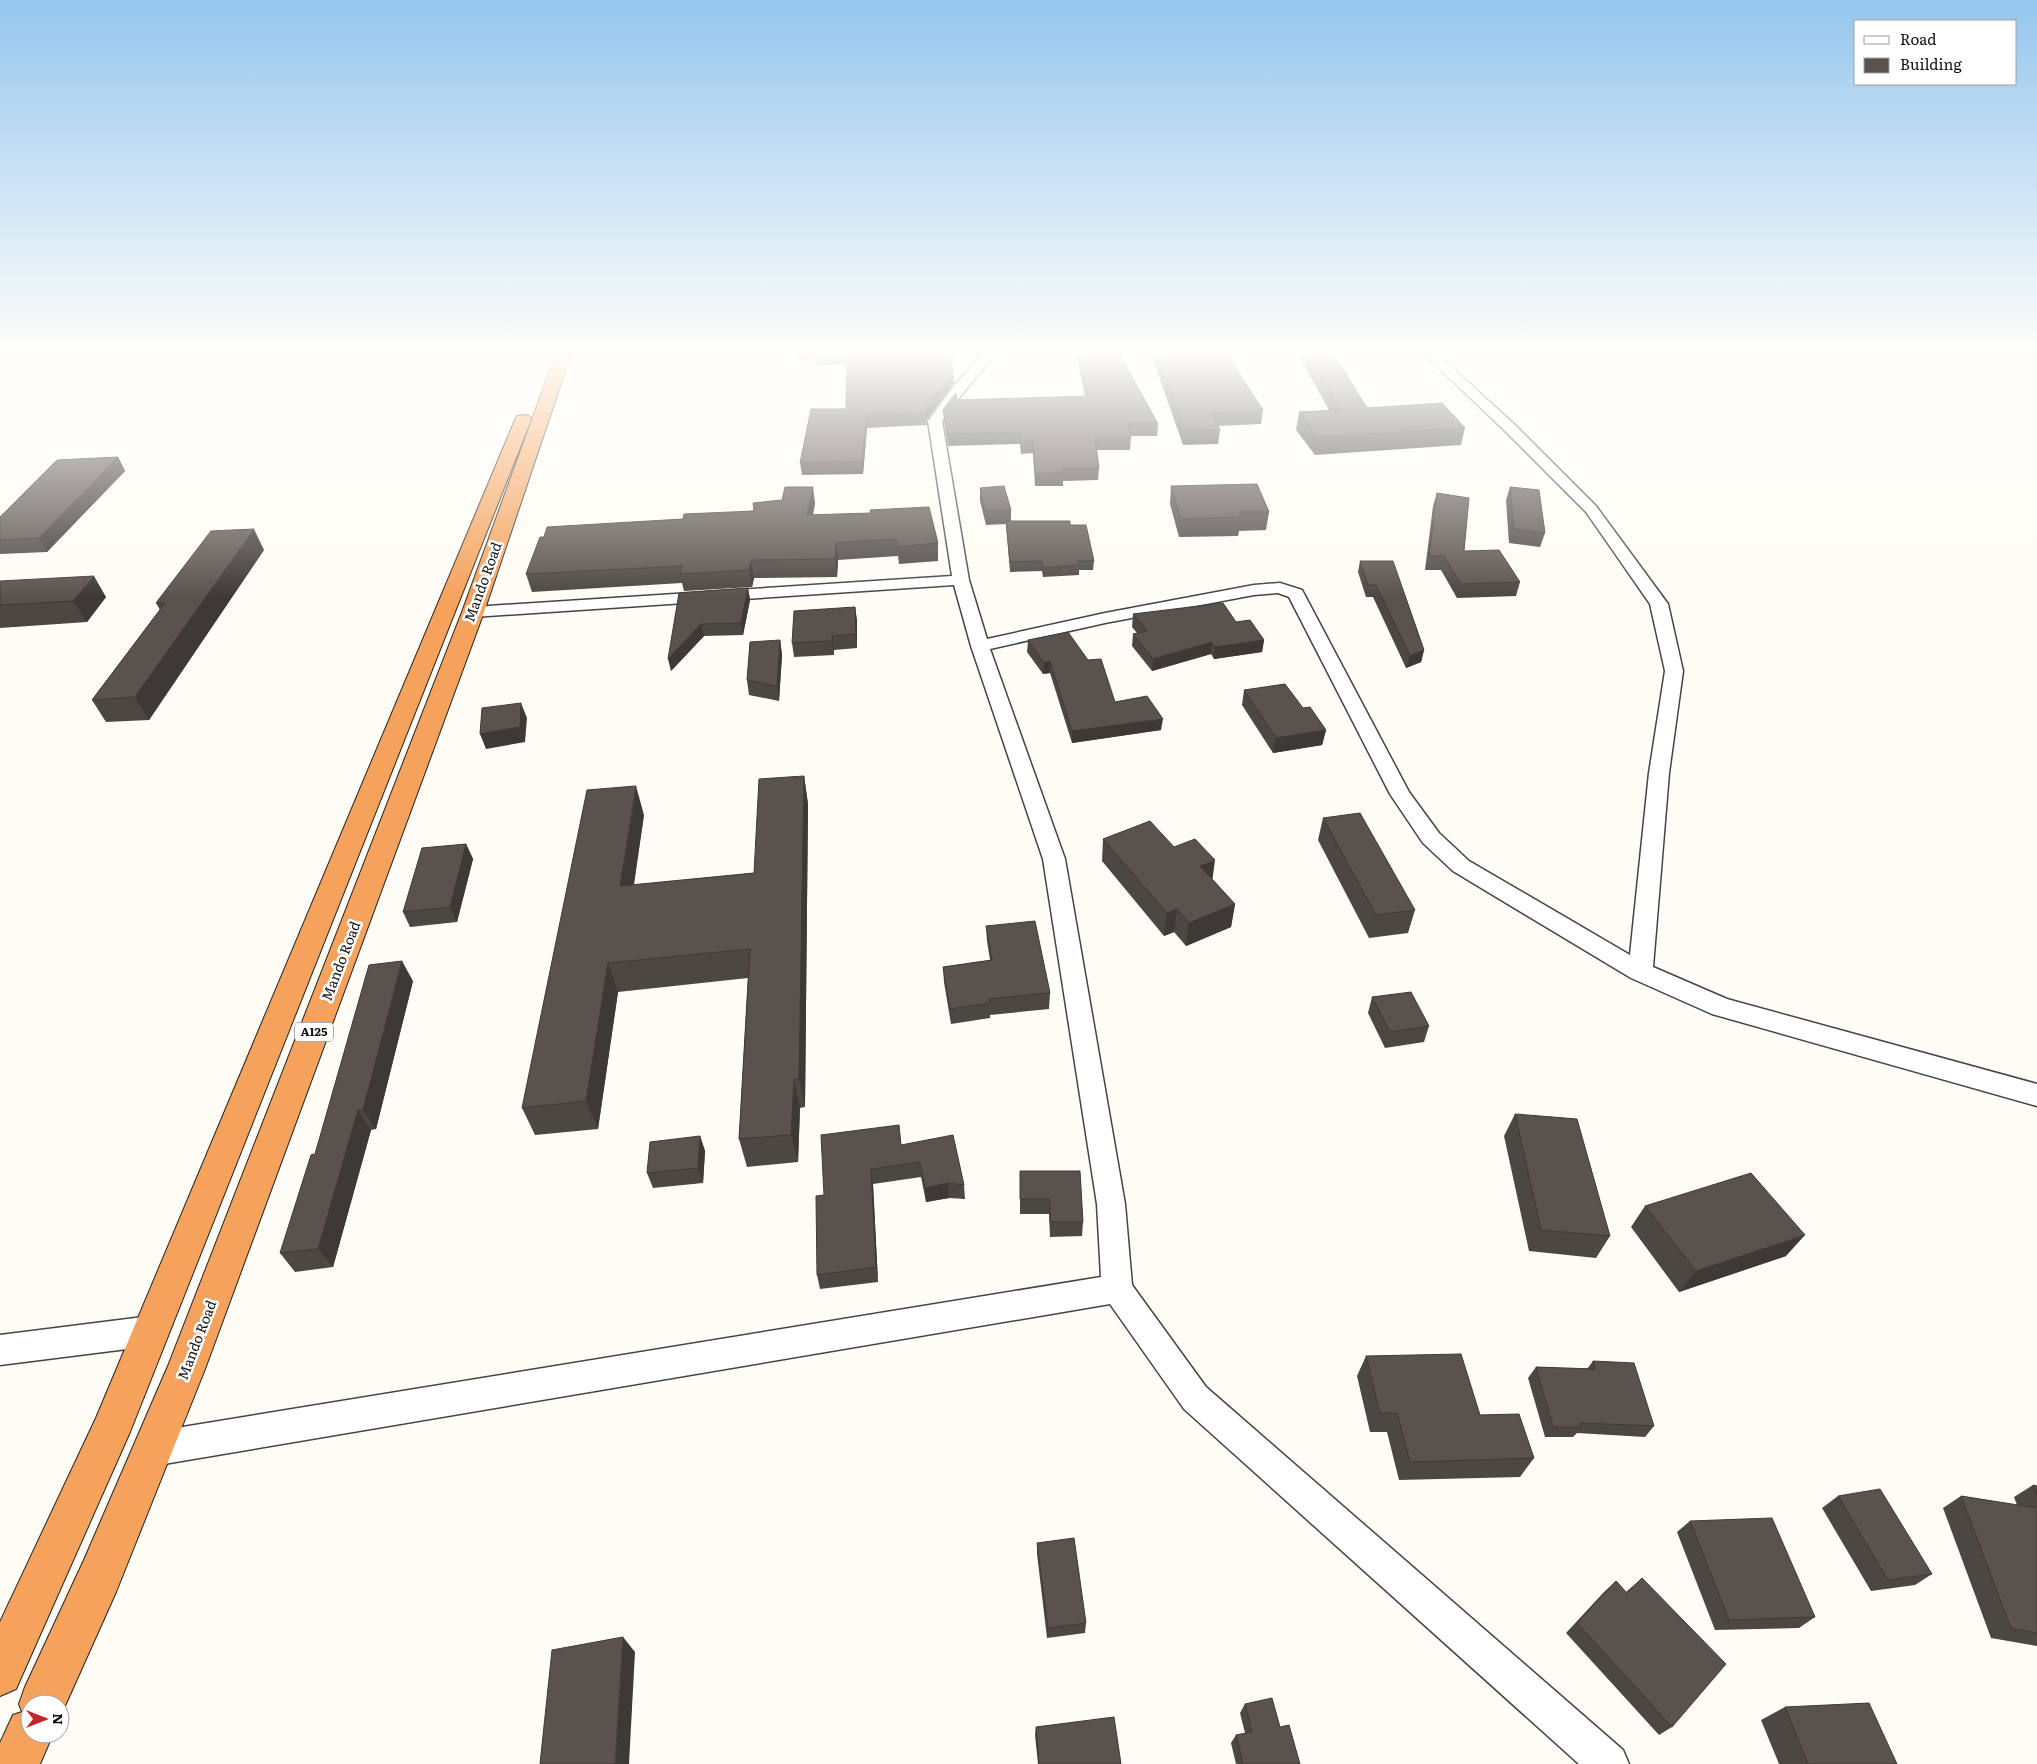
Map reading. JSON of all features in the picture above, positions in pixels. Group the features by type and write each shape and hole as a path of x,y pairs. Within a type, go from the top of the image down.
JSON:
{"highway":[{"name":"Mando Road","path":"0,1674 110,1432 516,433"},
{"name":"Mando Road","path":"47,1694 100,1576 200,1332 472,612 536,433"},
{"path":"16,1764 25,1744"}],"street":[{"path":"937,433 961,580 980,646 1054,859 1111,1204 1117,1289 1196,1398 1609,1764"},
{"path":"1515,433 1591,509 1659,604 1674,671 1659,773 1640,972"},
{"path":"472,612 961,580"},
{"path":"980,646 1105,618 1254,590 1280,588 1296,594 1400,794 1431,838 1461,866 1640,972 1721,1007 2037,1094"},
{"path":"152,1449 1117,1289"},
{"path":"0,1350 151,1331"}],"building":[{"path":"806,433 864,433 862,461 800,463"},
{"path":"1020,433 1130,433 1131,438 1095,438 1099,468 1063,468 1063,473 1035,474 1033,441 1021,442"},
{"path":"1315,433 1378,433 1318,437"},
{"path":"118,457 39,538 0,540 0,517 57,460"},
{"path":"1257,484 1269,512 1239,512 1241,517 1181,519 1171,486"},
{"path":"1004,486 1011,510 985,511 980,488"},
{"path":"785,487 813,487 807,515 871,513 870,510 929,507 938,543 898,547 896,539 836,543 835,559 751,560 749,570 680,574 682,566 526,574 540,537 544,537 547,527 683,519 684,514 754,511 753,503 782,500"},
{"path":"1510,487 1539,490 1545,533 1514,529"},
{"path":"1437,493 1469,498 1464,551 1499,550 1520,582 1461,584 1444,556 1429,556"},
{"path":"1006,521 1070,521 1070,525 1086,525 1094,561 1078,561 1079,565 1043,568 1042,561 1010,562"},
{"path":"254,529 135,697 92,700 165,603 156,603 211,531"},
{"path":"1360,561 1393,561 1424,650 1410,656 1376,585 1368,585"},
{"path":"94,576 73,601 0,605 0,581"},
{"path":"748,588 741,623 701,624 668,659 679,593"},
{"path":"1223,603 1236,622 1250,620 1264,640 1215,647 1212,642 1153,659 1133,634 1147,631 1133,614"},
{"path":"855,607 856,634 832,636 832,641 792,643 794,611"},
{"path":"1068,632 1088,660 1101,659 1115,702 1147,696 1163,719 1072,731 1050,661 1044,663 1028,640"},
{"path":"780,640 777,686 747,680 750,642"},
{"path":"1285,684 1303,708 1310,707 1326,730 1276,738 1244,690"},
{"path":"521,703 520,727 480,734 482,708"},
{"path":"804,776 799,1079 794,1080 791,1135 739,1139 750,949 608,963 586,1101 522,1108 587,790 636,786 620,886 754,873 759,779"},
{"path":"1360,813 1415,910 1376,915 1323,818"},
{"path":"1150,821 1174,847 1195,839 1215,860 1200,866 1235,904 1189,923 1177,909 1167,913 1103,839"},
{"path":"466,844 450,907 403,912 422,848"},
{"path":"1035,921 1050,993 989,999 990,1003 950,1009 943,967 992,960 986,926"},
{"path":"402,961 363,1110 358,1110 318,1249 280,1253 311,1155 315,1154 369,965"},
{"path":"1411,992 1429,1026 1390,1032 1372,997"},
{"path":"1515,1114 1577,1119 1610,1236 1541,1230"},
{"path":"899,1125 901,1145 953,1135 964,1185 948,1183 925,1188 920,1162 871,1169 876,1267 817,1275 816,1196 824,1195 821,1135"},
{"path":"700,1136 698,1168 647,1173 650,1142"},
{"path":"1020,1171 1080,1171 1083,1222 1050,1222 1050,1199 1020,1199"},
{"path":"1751,1173 1805,1235 1696,1271 1645,1206"},
{"path":"1461,1354 1480,1415 1519,1414 1534,1458 1410,1462 1397,1413 1380,1413 1366,1356"},
{"path":"1593,1361 1634,1363 1654,1426 1580,1423 1581,1427 1553,1427 1536,1367 1595,1369"},
{"path":"2033,1485 2037,1486 2037,1495"},
{"path":"1880,1489 1932,1574 1888,1580 1838,1496"},
{"path":"1961,1496 2037,1508 2037,1633 2011,1628"},
{"path":"1772,1518 1815,1617 1729,1620 1690,1521"},
{"path":"1074,1538 1086,1623 1048,1628 1037,1543"},
{"path":"1642,1578 1726,1664 1672,1727 1577,1623 1616,1581 1627,1593"},
{"path":"623,1637 615,1764 540,1764 552,1650"},
{"path":"1272,1698 1280,1727 1289,1725 1300,1764 1243,1764 1236,1735 1252,1732 1245,1704"},
{"path":"1869,1703 1897,1764 1808,1764 1785,1707"},
{"path":"1114,1717 1121,1764 1039,1764 1036,1727"}]}
